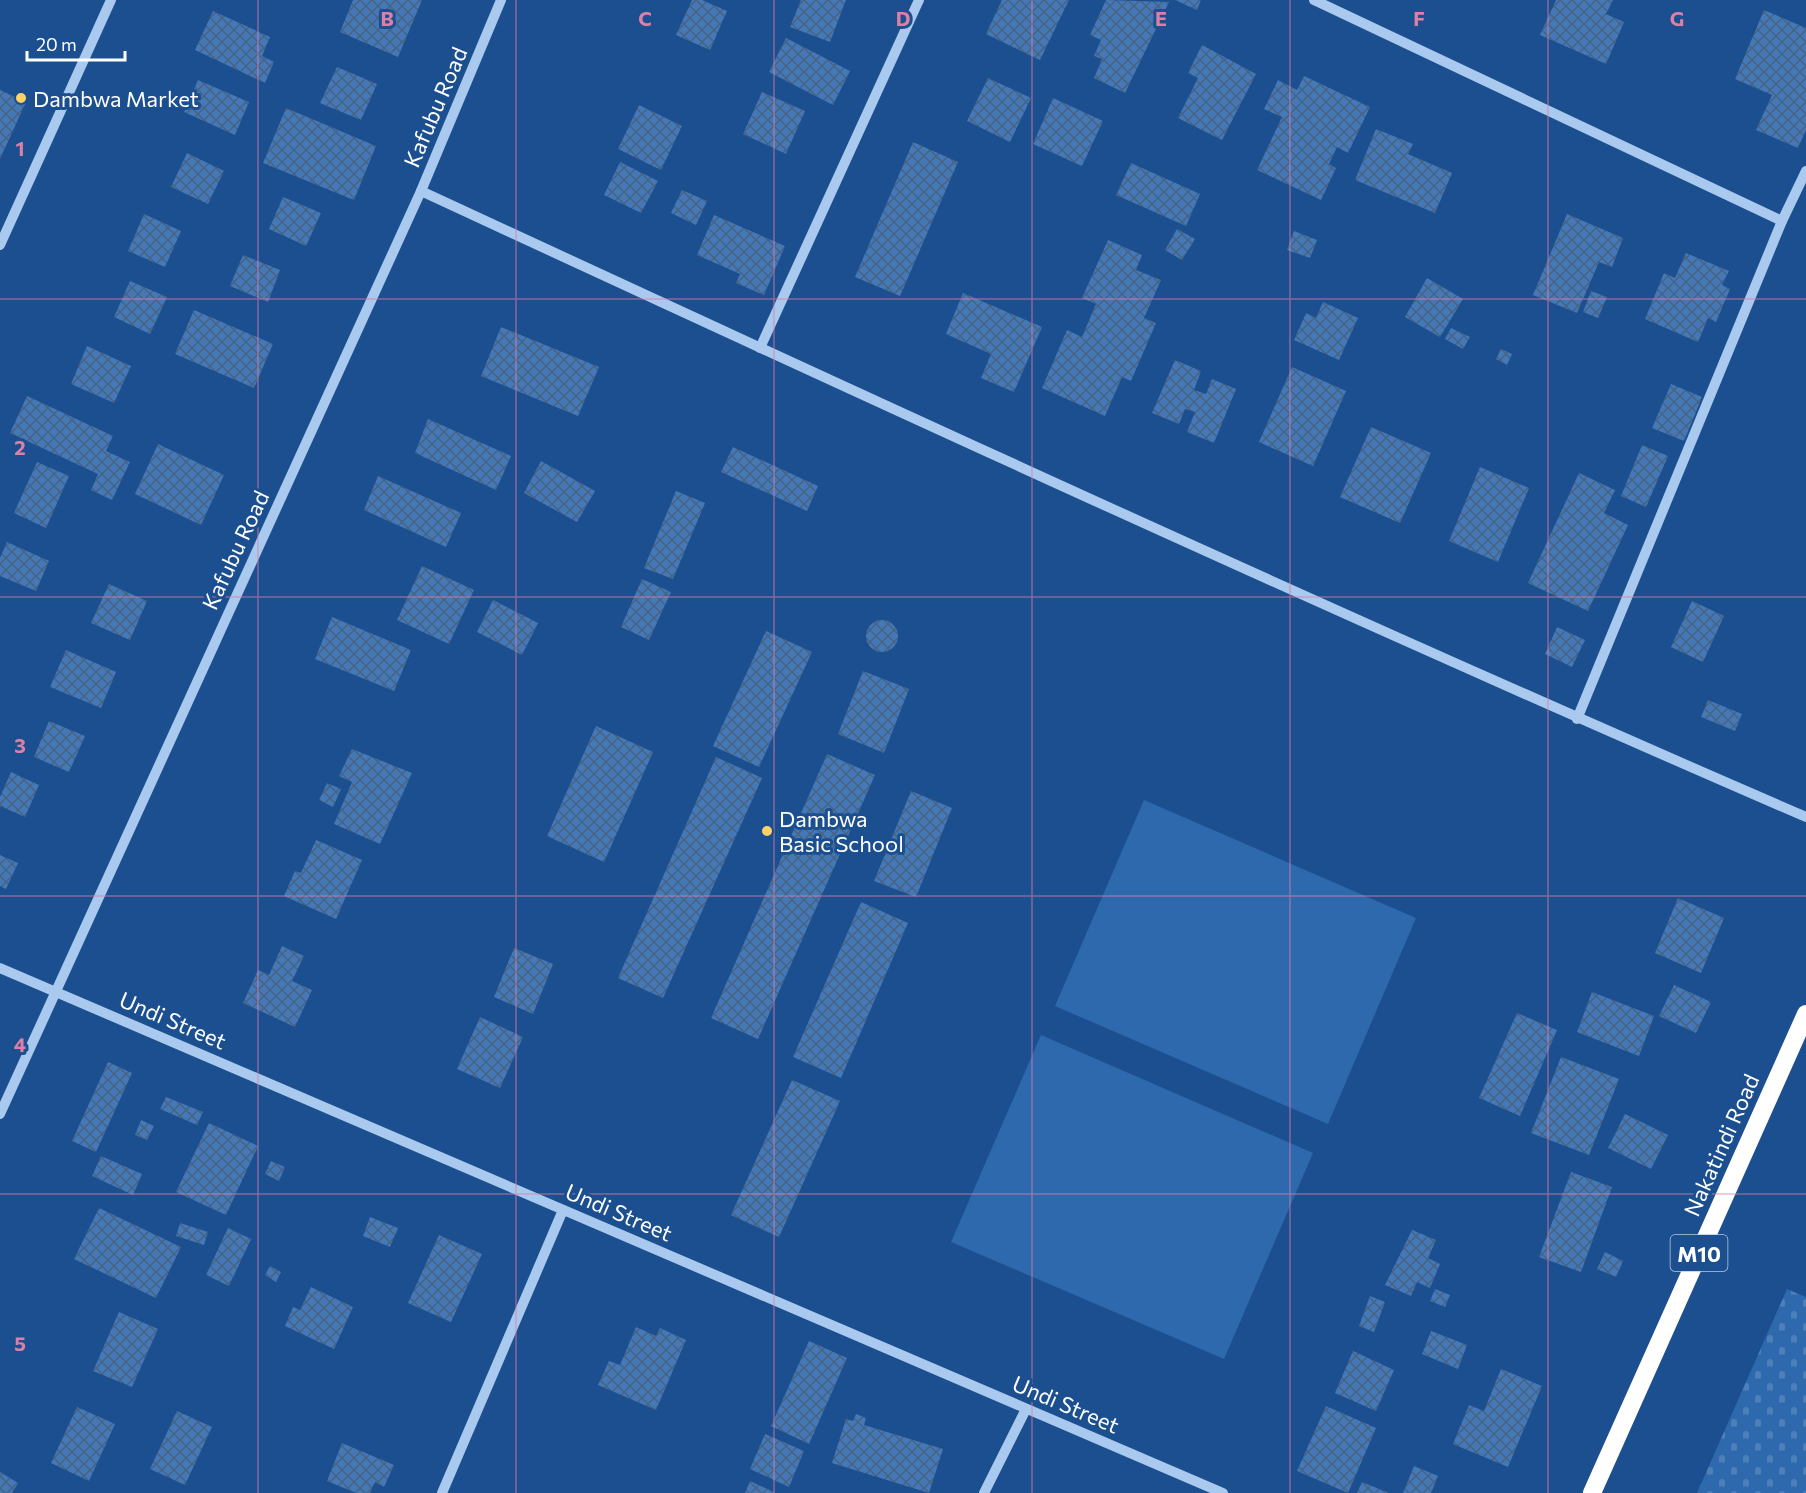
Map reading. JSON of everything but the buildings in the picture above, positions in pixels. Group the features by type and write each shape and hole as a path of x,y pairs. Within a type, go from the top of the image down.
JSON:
{"highway":[{"name":"Nakatindi Road","path":"1592,1493 1806,1014"}],"street":[{"path":"0,245 111,0"},
{"name":"Kafubu Road","path":"0,1114 421,191 501,0"},
{"path":"760,348 919,0"},
{"path":"1314,0 1782,221"},
{"path":"1577,719 1782,221 1806,171"},
{"path":"421,191 760,348 1577,719 1806,817"},
{"name":"Undi Street","path":"0,968 1223,1493"},
{"path":"442,1493 564,1210"},
{"path":"984,1493 1026,1408"}],"green space":[{"path":"1144,800 1416,918 1328,1124 1055,1006"},
{"path":"1041,1035 1313,1153 1224,1359 951,1242"},
{"path":"1787,1289 1806,1297 1806,1493 1697,1493"}],"place":[{"name":"Dambwa Market","path":"21,98"},
{"name":"Dambwa Basic School","path":"767,831"}]}
